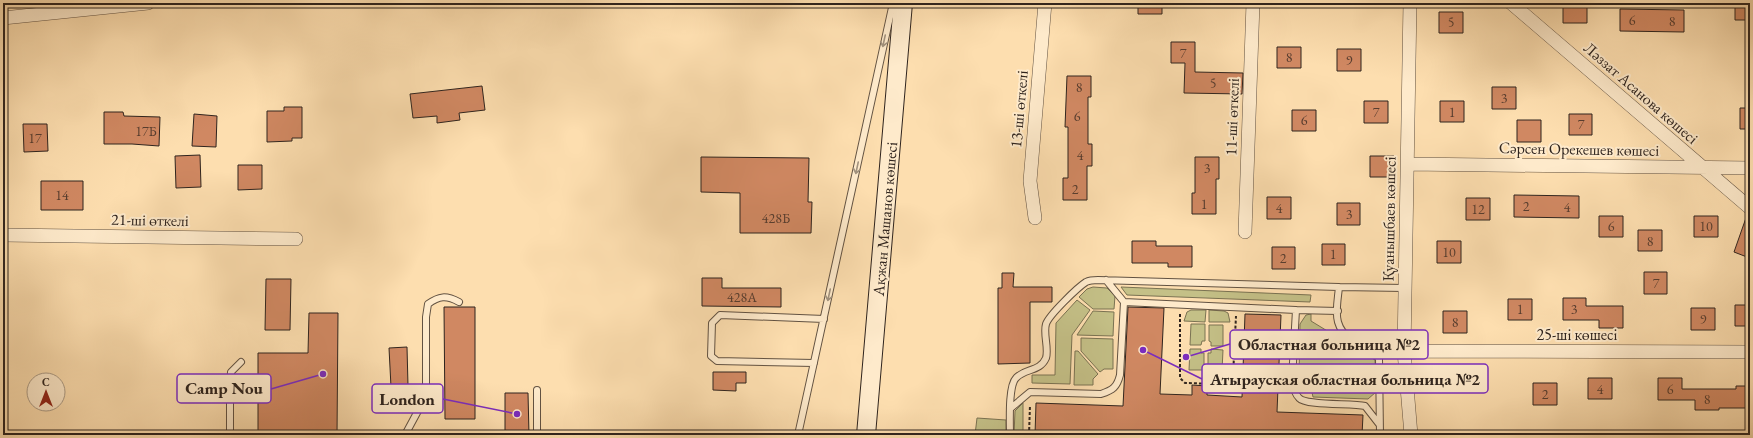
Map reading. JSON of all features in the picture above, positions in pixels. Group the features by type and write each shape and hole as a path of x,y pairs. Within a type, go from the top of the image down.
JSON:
{"street":[{"path":"3,18 148,3"},
{"name":"Ақжан Машанов көшесі","path":"866,435 904,3"},
{"name":"13-ші өткелі","path":"1035,218 1030,181 1045,3"},
{"name":"11-ші өткелі","path":"1245,232 1253,3"},
{"name":"Қуанышбаев көшесі","path":"1410,3 1404,351 1411,435"},
{"name":"Ләззат Асанова көшесі","path":"1511,3 1750,208"},
{"name":"Сәрсен Орекешев көшесі","path":"1408,164 1750,168"},
{"name":"21-ші өткелі","path":"3,235 296,239"},
{"name":"25-ші көшесі","path":"1404,351 1750,352"}],"lane":[{"path":"798,435 893,3"},
{"path":"1010,435 1012,387 1016,378 1024,372 1034,370 1041,365 1046,357 1046,324 1051,316 1088,281 1106,280 1339,288 1405,288"},
{"path":"1011,408 1030,392 1101,394 1112,390 1118,384 1120,375 1124,302 1106,280"},
{"path":"1339,288 1338,321 1343,332 1350,339 1379,358 1380,435"},
{"path":"405,435 426,396 426,317 428,304 437,297 449,296 459,302"},
{"path":"1124,302 1338,312"},
{"path":"1296,310 1292,380 1294,391 1299,399 1308,402 1365,406 1370,411 1379,426"},
{"path":"814,363 717,360 710,356 712,324 720,315 824,318"},
{"path":"230,435 230,379 231,372 240,362"},
{"path":"537,390 537,435"}],"path":[{"path":"1180,305 1178,372 1180,378 1185,383 1222,384 1229,382 1233,376 1236,307"},
{"path":"1029,435 1030,392"}],"shaded area":[{"path":"1093,287 1107,288 1115,296 1114,309 1093,309 1079,297 1087,289"},
{"path":"1121,287 1311,295 1310,302 1127,295"},
{"path":"1077,300 1090,310 1072,335 1070,384 1032,383 1032,375 1055,375 1056,323"},
{"path":"1191,310 1206,310 1205,322 1184,321 1187,312"},
{"path":"1209,310 1224,311 1228,313 1230,322 1209,322"},
{"path":"1093,311 1114,312 1113,336 1077,335"},
{"path":"1311,314 1311,321 1375,360 1376,392 1368,399 1313,397 1309,385 1299,378 1300,324 1306,315"},
{"path":"1191,324 1205,324 1205,341 1202,341 1201,345 1190,345"},
{"path":"1209,325 1223,325 1223,346 1211,346 1211,342 1209,341"},
{"path":"1081,338 1113,339 1113,369 1104,369 1100,372 1081,351"},
{"path":"1190,349 1201,349 1201,353 1204,353 1204,370 1189,370"},
{"path":"1211,349 1223,350 1222,371 1208,370 1208,353 1211,353"},
{"path":"1075,351 1078,351 1098,374 1093,379 1093,385 1074,385"},
{"path":"1023,403 1023,435 1014,435 1015,411"},
{"path":"977,418 1006,420 1006,435 975,435"}],"building":[{"path":"1138,3 1162,3 1162,14 1138,14"},
{"path":"1563,3 1587,3 1587,23 1563,23"},
{"path":"1735,3 1750,3 1750,20 1735,20"},
{"path":"1620,9 1684,10 1684,32 1620,31"},
{"path":"1439,12 1463,12 1463,33 1439,33"},
{"path":"1171,42 1195,42 1195,72 1243,73 1242,94 1184,93 1185,63 1171,63"},
{"path":"1277,47 1301,47 1301,68 1277,68"},
{"path":"1337,49 1361,49 1361,71 1337,71"},
{"path":"1067,76 1091,76 1091,97 1088,97 1088,144 1092,144 1092,166 1087,166 1087,200 1063,200 1063,178 1068,178 1068,127 1065,127"},
{"path":"482,86 485,110 459,113 460,120 437,123 437,116 413,118 410,94"},
{"path":"1492,87 1516,87 1516,109 1492,109"},
{"path":"1364,101 1388,101 1388,123 1364,123"},
{"path":"1440,101 1464,101 1464,122 1440,122"},
{"path":"284,107 302,107 302,138 292,138 292,141 267,142 267,111 284,111"},
{"path":"1740,108 1750,108 1750,129 1740,129"},
{"path":"1292,110 1316,110 1316,131 1292,131"},
{"path":"104,112 123,112 124,116 160,117 159,146 104,144"},
{"path":"194,114 217,116 216,147 192,146"},
{"path":"1569,114 1592,114 1592,135 1569,135"},
{"path":"1517,120 1541,120 1541,142 1517,142"},
{"path":"23,124 47,124 48,151 24,152"},
{"path":"200,155 201,187 176,188 175,156"},
{"path":"1370,156 1394,156 1394,177 1370,177"},
{"path":"701,157 809,158 808,202 812,202 811,233 740,233 740,193 701,192"},
{"path":"1195,157 1219,157 1219,179 1216,179 1216,214 1192,214 1192,193 1195,193"},
{"path":"238,165 262,165 262,189 238,190"},
{"path":"41,181 83,181 83,210 41,210"},
{"path":"1514,195 1579,196 1579,218 1514,217"},
{"path":"1267,197 1291,197 1291,219 1267,219"},
{"path":"1466,198 1490,198 1490,220 1466,220"},
{"path":"1337,203 1360,203 1360,225 1337,225"},
{"path":"1747,215 1750,216 1750,248 1747,257 1734,252"},
{"path":"1599,216 1623,216 1623,237 1599,237"},
{"path":"1694,216 1718,216 1718,237 1694,237"},
{"path":"1638,230 1662,230 1662,251 1638,251"},
{"path":"1132,241 1156,241 1156,246 1192,246 1192,267 1168,267 1168,263 1132,263"},
{"path":"1437,241 1461,241 1461,263 1437,263"},
{"path":"1322,244 1345,244 1345,265 1322,265"},
{"path":"1272,247 1295,247 1295,269 1272,269"},
{"path":"1644,272 1667,272 1667,294 1644,294"},
{"path":"1002,273 1014,273 1013,287 1052,287 1052,302 1030,302 1030,363 998,364 998,288 1002,288"},
{"path":"702,278 722,278 722,288 781,288 781,307 702,306"},
{"path":"266,279 291,279 290,330 265,330"},
{"path":"1563,298 1586,298 1586,306 1623,306 1623,328 1599,328 1599,320 1563,320"},
{"path":"1508,299 1532,299 1532,320 1508,320"},
{"path":"1735,305 1750,305 1750,326 1735,326"},
{"path":"444,307 475,307 475,419 445,419"},
{"path":"1128,307 1164,308 1160,394 1192,395 1192,385 1207,386 1207,395 1242,397 1245,314 1281,315 1277,412 1363,415 1362,435 1035,435 1036,403 1123,406"},
{"path":"1691,308 1715,308 1715,330 1691,330"},
{"path":"1443,311 1467,311 1467,333 1443,333"},
{"path":"309,313 338,313 337,435 258,435 258,353 308,353"},
{"path":"407,347 408,386 391,387 389,348"},
{"path":"713,372 746,372 746,383 736,383 736,391 713,390"},
{"path":"1588,378 1612,378 1612,399 1588,399"},
{"path":"1658,378 1682,378 1682,389 1736,389 1736,386 1750,386 1750,408 1695,410 1695,400 1658,400"},
{"path":"1533,383 1557,383 1557,405 1533,405"},
{"path":"505,393 528,393 529,435 505,435"}],"place":[{"name":"Атырауская областная больница №2","path":"1143,350"},
{"name":"Областная больница №2","path":"1186,357"},
{"name":"Camp Nou","path":"323,374"},
{"name":"London","path":"517,414"}]}
